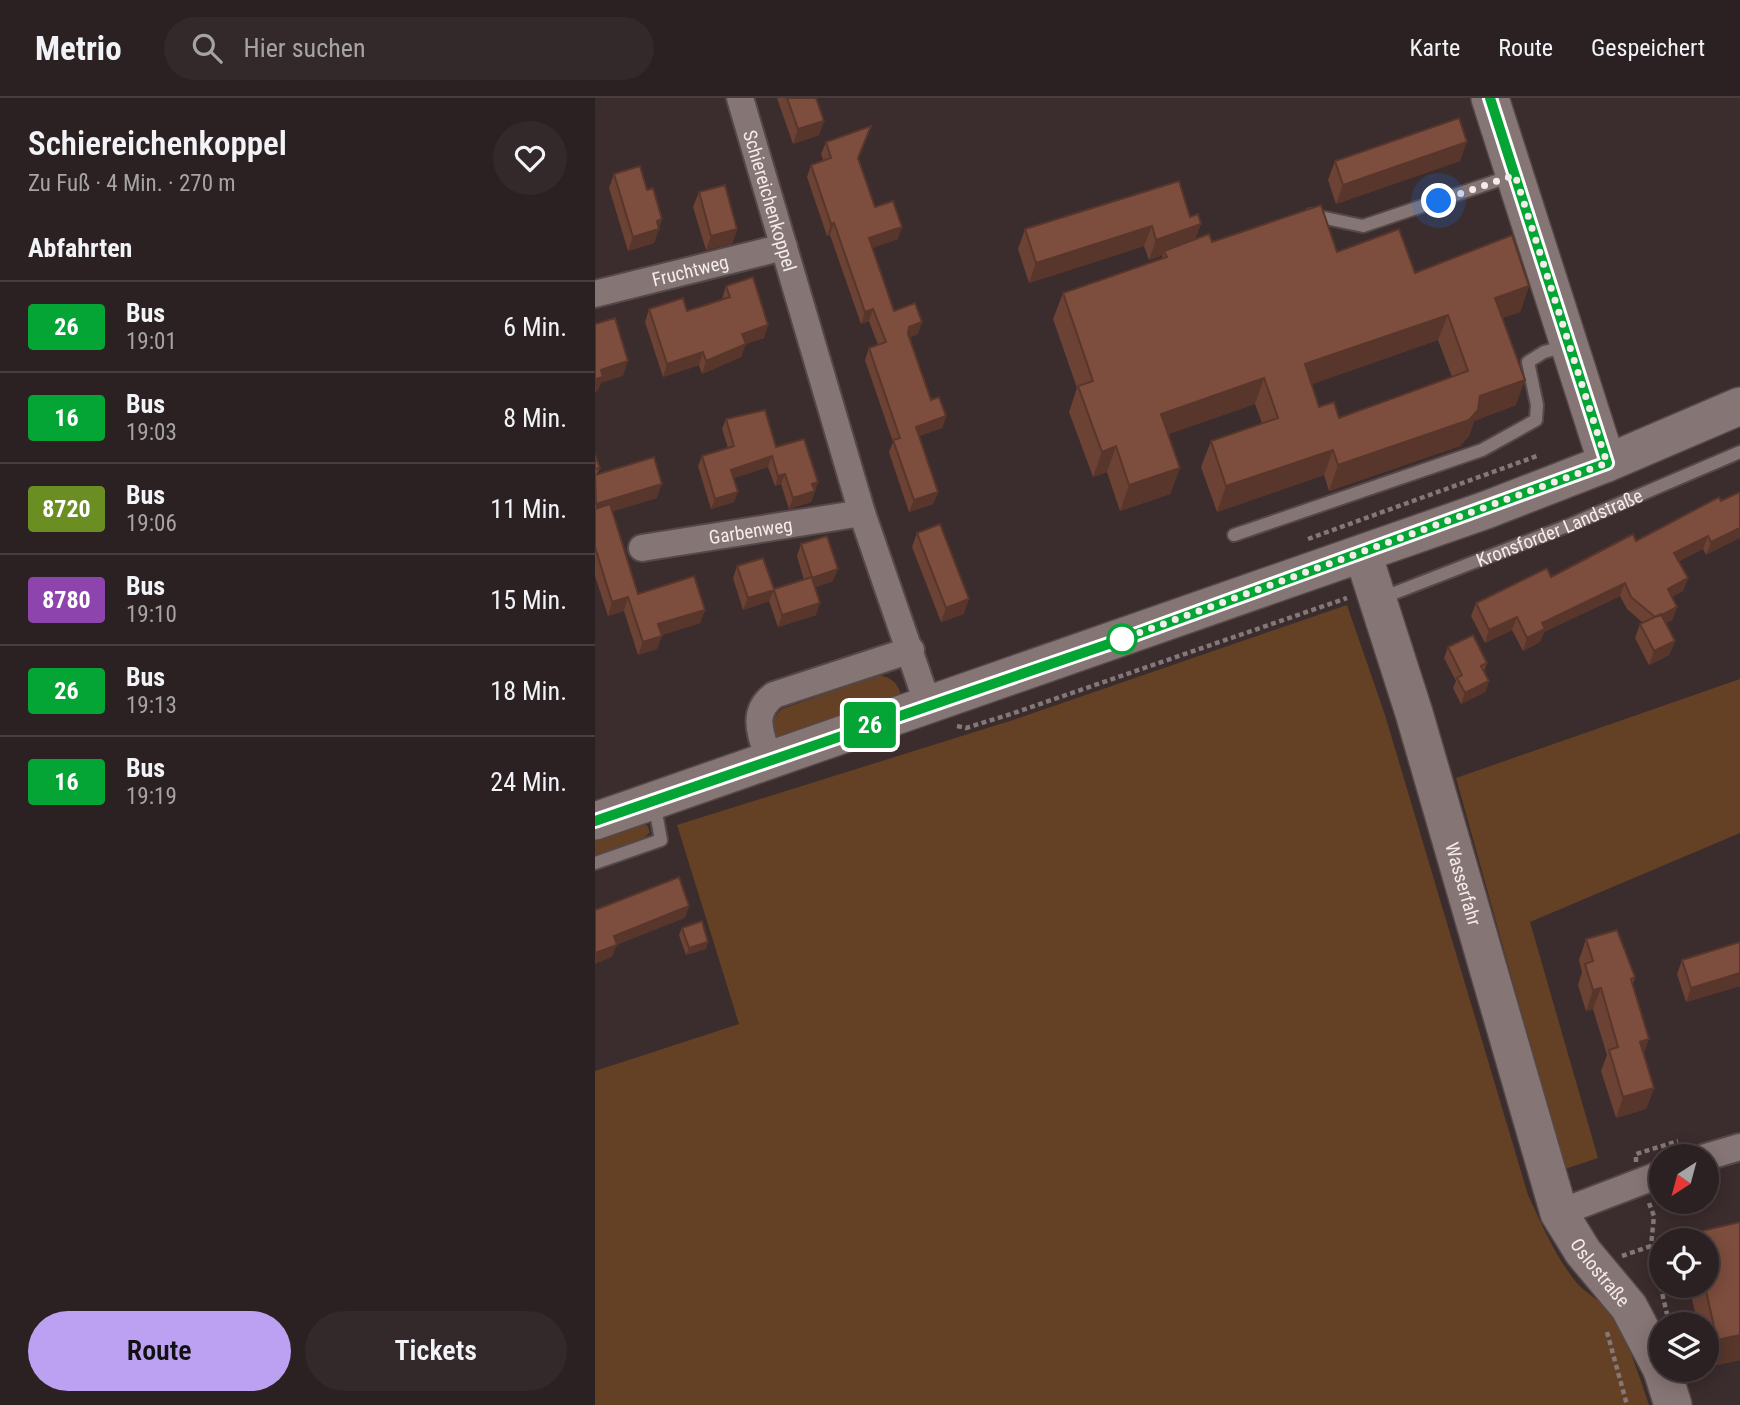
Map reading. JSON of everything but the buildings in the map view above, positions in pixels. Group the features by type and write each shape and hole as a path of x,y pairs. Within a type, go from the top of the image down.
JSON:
{"street":[{"name":"Schiereichenkoppel","path":"740,98 862,513 928,705"},
{"path":"1490,98 1607,463"},
{"name":"Fruchtweg","path":"595,294 784,247"},
{"path":"595,821 1363,554 1607,463 1740,406"},
{"name":"Garbenweg","path":"642,548 862,513"},
{"name":"Wasserfahr","path":"1363,554 1368,600 1559,1213"},
{"path":"769,760 757,717 763,703 774,695 911,650"},
{"path":"1719,1153 1740,1147"},
{"path":"1559,1213 1649,1179"},
{"name":"Oslostraße","path":"1559,1213 1583,1252 1629,1307 1649,1346"},
{"name":"Oslostraße","path":"1665,1382 1673,1405"}],"lane":[{"path":"1303,213 1363,226 1515,175"},
{"path":"1234,536 1482,450 1536,420 1537,405 1528,362 1544,352 1569,345"},
{"name":"Kronsforder Landstraße","path":"1368,600 1567,526 1740,452"},
{"path":"595,863 661,840 654,800"}],"path":[{"path":"966,728 1350,597 1368,600"},
{"path":"1668,1144 1678,1141"},
{"path":"1649,1150 1635,1154 1649,1174"},
{"path":"1654,1214 1651,1246 1667,1312"},
{"path":"1603,1319 1627,1405"}],"shaded area":[{"path":"1347,605 1385,715 1528,1195 1549,1240 1568,1272 1605,1307 1620,1329 1649,1405 595,1405 595,1071 739,1024 677,825 1013,720"},
{"path":"879,675 893,681 901,695 787,744 774,738 773,722 782,709"},
{"path":"1740,679 1740,833 1530,922 1598,1158 1565,1169 1456,778"},
{"path":"640,823 647,825 650,832 644,838 595,855 595,838"}],"bus line":[{"name":"26","path":"595,821 1126,638 1461,519 1607,463 1490,98"}],"route":[{"path":"1122,639 1119,640 1461,519 1607,463 1515,175 1439,201"}]}
